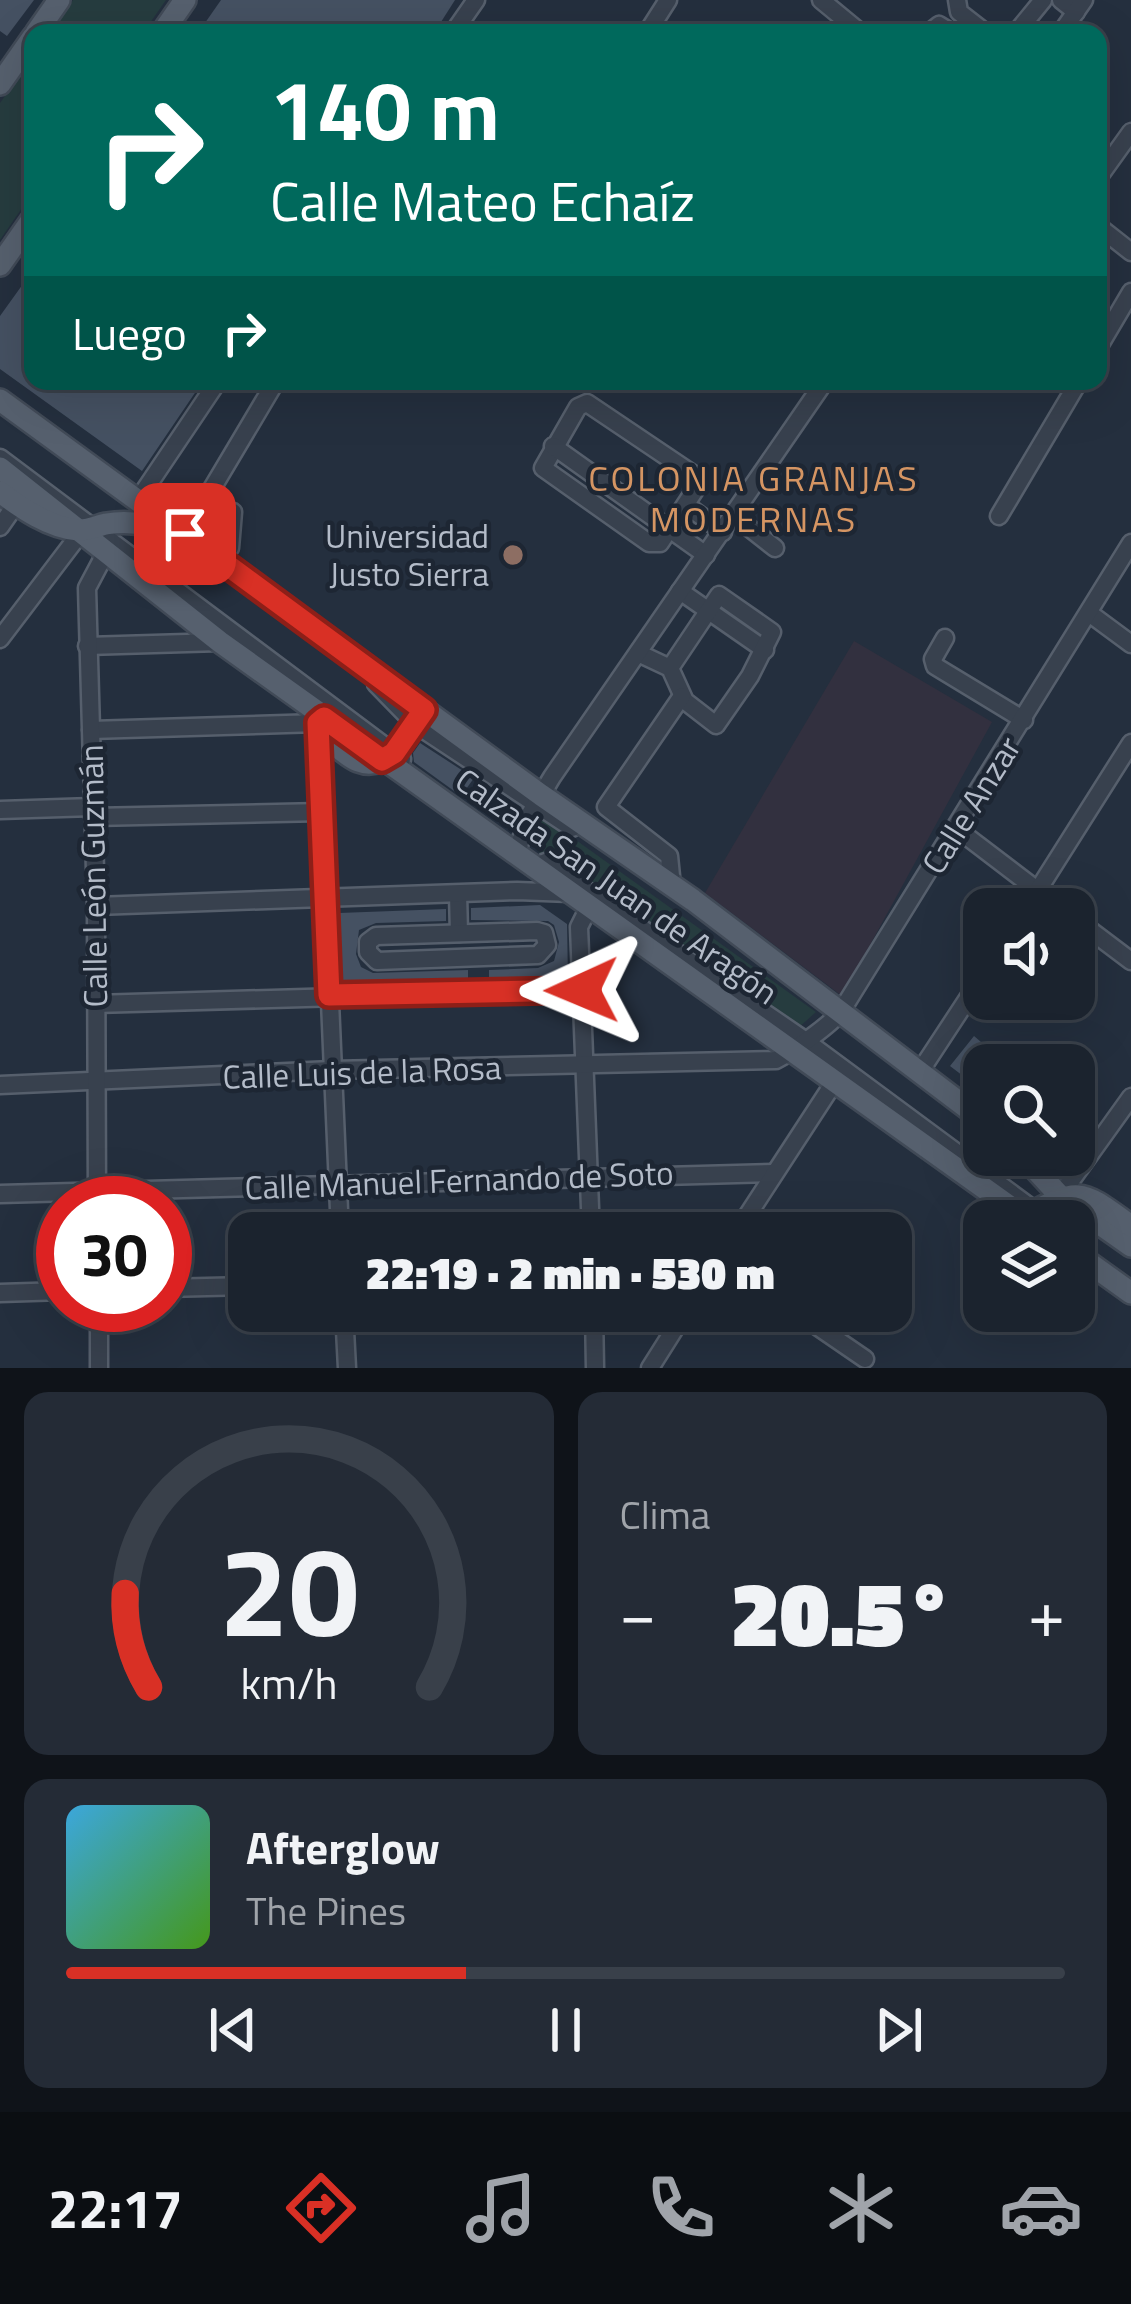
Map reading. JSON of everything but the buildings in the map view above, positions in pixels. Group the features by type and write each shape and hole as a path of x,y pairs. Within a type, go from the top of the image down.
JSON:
{"main road":[{"path":"0,84 24,49"},
{"path":"0,265 24,231"},
{"name":"Calzada San Juan de Aragón","path":"0,400 138,500 174,532 241,574 419,717 672,886 963,1103"},
{"path":"0,468 89,529 105,554 321,721"},
{"path":"8,498 52,523 89,529 137,523 174,532 241,574"},
{"path":"388,756 419,717"},
{"name":"Calzada San Juan de Aragón","path":"321,721 325,737 359,762 388,756 579,900 798,1045 835,1081 1024,1200"},
{"path":"1095,1201 1131,1226"},
{"name":"Calzada San Juan de Aragón","path":"1095,1234 1131,1250"},
{"path":"1095,1267 1131,1293"}],"street":[{"path":"821,0 850,24"},
{"path":"956,0 959,12 974,24"},
{"path":"1023,24 1043,0"},
{"path":"1107,165 1131,132"},
{"path":"1107,233 1131,252"},
{"path":"1107,333 1131,292"},
{"path":"138,500 212,390"},
{"path":"174,532 271,390"},
{"path":"819,390 538,800 517,849 1026,1200"},
{"path":"999,516 1074,390"},
{"path":"587,403 697,477 699,484 686,505 660,543 649,543 548,474 543,465 578,406 587,403"},
{"path":"0,410 174,532 419,717"},
{"path":"553,446 706,555"},
{"path":"0,458 388,756"},
{"path":"0,527 8,498"},
{"path":"686,505 723,532"},
{"path":"220,559 230,548 233,512"},
{"path":"734,515 775,548"},
{"path":"0,640 89,529"},
{"name":"Calle Anzar","path":"798,1045 828,1027 840,1013 1131,543"},
{"name":"Calle León Guzmán","path":"97,1176 96,906 87,588 105,554"},
{"path":"638,653 670,668 682,696 712,724 720,723 765,650 680,591"},
{"path":"670,668 708,614"},
{"path":"1088,614 1131,644"},
{"path":"945,638 933,659 935,666 1024,720"},
{"path":"87,646 220,642"},
{"path":"672,886 669,856 606,807 682,696"},
{"path":"91,730 321,721 323,897 339,1212"},
{"path":"1040,888 1131,743"},
{"path":"538,800 840,1013 963,1113"},
{"path":"0,810 322,812"},
{"path":"957,829 1034,888"},
{"path":"96,906 517,891 579,900 591,1212"},
{"path":"458,894 459,933"},
{"path":"537,931 546,936 547,945 538,955 377,961 368,956 373,937 459,933 537,931"},
{"path":"1095,934 1131,962"},
{"path":"94,1004 582,990"},
{"path":"921,1070 963,1006"},
{"name":"Calle Luis de la Rosa","path":"0,1085 332,1070 776,1060 798,1045"},
{"path":"749,1212 835,1081"},
{"path":"1051,1200 1131,1097"},
{"name":"Calle Manuel Fernando de Soto","path":"192,1191 338,1183 774,1173"},
{"name":"Calle Manuel Fernando de Soto","path":"0,1194 36,1195"},
{"path":"1095,1256 1131,1283"},
{"path":"192,1287 228,1286"},
{"path":"0,1293 36,1292"},
{"path":"99,1332 99,1368"},
{"path":"345,1332 347,1368"},
{"path":"595,1332 596,1368"},
{"path":"650,1368 673,1332"},
{"path":"826,1332 865,1359"}],"shaded area":[{"path":"854,641 992,722 842,996 705,893"}],"green space":[{"path":"73,0 166,0 149,24 56,24"},
{"path":"24,70 24,205 0,240 0,103"},
{"path":"532,815 548,820 816,1012 797,1029 542,855 526,838"}],"place":[{"name":"Universidad Justo Sierra","path":"513,555"}],"district":[{"name":"COLONIA GRANJAS MODERNAS","path":"754,498"}],"route":[{"path":"185,534 424,710 394,753 382,760 324,718 318,723 329,995 582,990"}]}
